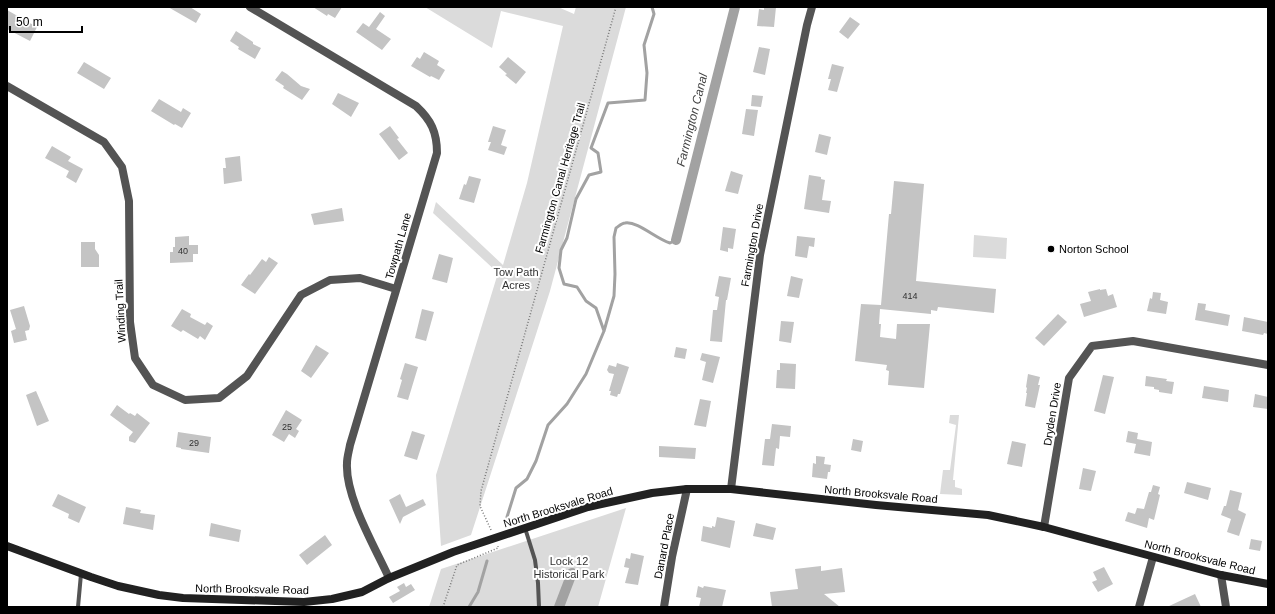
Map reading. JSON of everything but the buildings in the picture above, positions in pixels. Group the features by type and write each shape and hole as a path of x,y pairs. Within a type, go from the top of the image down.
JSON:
{"main road":[{"name":"North Brooksvale Road","path":"7,546 80,574 139,591 183,598 304,602 332,599 362,592 389,578 453,552 588,507 652,493 687,489 731,489 876,505 988,515 1044,527 1221,575 1268,584"}],"street":[{"name":"Towpath Lane","path":"250,7 416,106 427,116 435,135 436,153 350,445 347,464 349,484 355,504 389,578"},
{"name":"Farmington Drive","path":"731,489 760,255 812,7"},
{"name":"Winding Trail","path":"7,86 104,142 122,167 129,200 130,322 135,358 153,385 185,400 219,398 247,376 301,295 330,280 360,278 396,289"},
{"name":"Dryden Drive","path":"1044,527 1069,378 1092,346 1133,341 1268,365"},
{"name":"Danard Place","path":"664,607 672,557 687,489"},
{"path":"1139,607 1153,557"},
{"path":"1221,575 1226,607"}],"lane":[{"path":"525,527 535,560 539,607"},
{"path":"78,607 80,574"}],"path":[{"name":"Farmington Canal Heritage Trail","path":"481,492 616,7"},
{"path":"443,607 457,565"}],"green space":[{"name":"Tow Path Acres","path":"425,7 558,7 574,14 576,7 626,7 550,291 471,535 441,546 436,475 498,273 433,213 436,202 503,265 527,183 563,26 501,11 492,48"},
{"path":"974,235 1007,238 1006,259 973,257"},
{"path":"950,415 959,415 953,480 955,480 955,487 962,489 962,495 940,494 943,470 950,470 956,425 949,423"},
{"name":"Lock 12 Historical Park","path":"626,508 598,607 429,607 441,569"}],"waterway":[{"path":"604,331 596,308 586,301 577,287 564,284 559,268 561,250 567,238 576,199 589,175 601,172 598,153 591,148 608,103 645,100 647,73 644,45 654,14 652,7"},
{"name":"Farmington Canal","path":"676,240 735,7"},
{"path":"507,517 516,488 527,479 536,461 548,425 567,404 586,374 604,331 614,296 614,237 616,228 625,223 630,223 641,227 670,243 676,240"},
{"path":"469,607 478,592 487,561"},
{"name":"Farmington Canal","path":"559,607 572,573"}],"place":[{"name":"Norton School","path":"1051,249"}]}
